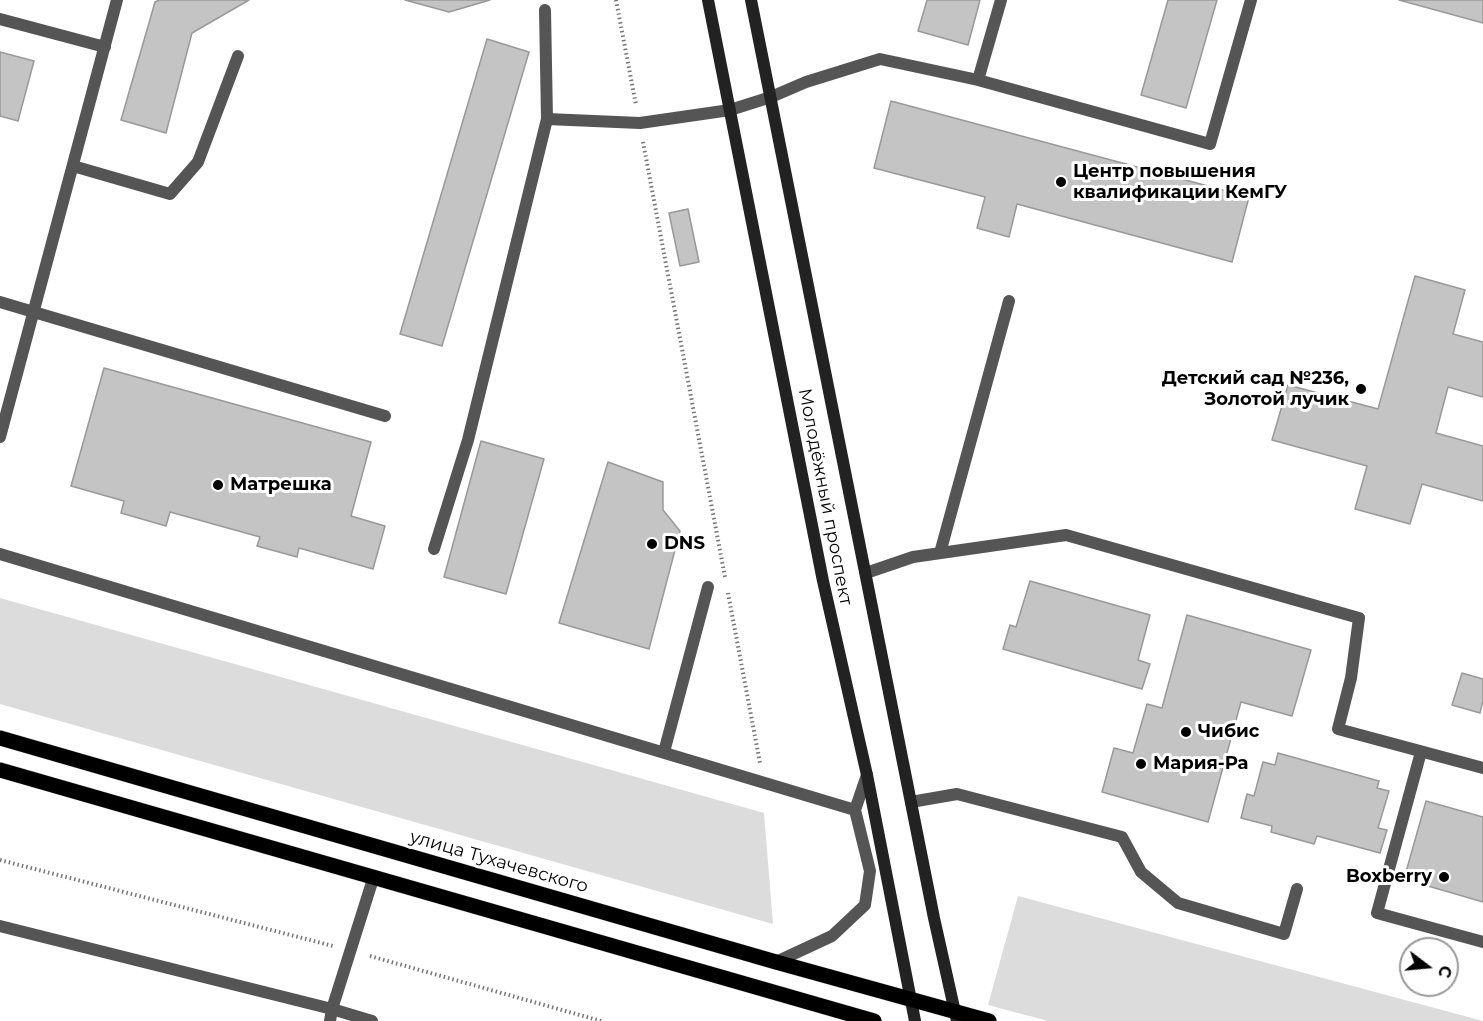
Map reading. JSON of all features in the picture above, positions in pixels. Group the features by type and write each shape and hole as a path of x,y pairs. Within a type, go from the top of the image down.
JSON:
{"main road":[{"name":"Молодёжный проспект","path":"708,0 823,581 867,775 915,1021"},
{"name":"Молодёжный проспект","path":"751,0 934,918 956,1016"},
{"name":"улица Тухачевского","path":"0,738 911,999 956,1016 988,1021"},
{"path":"0,770 874,1021"}],"lane":[{"path":"0,437 117,0"},
{"path":"978,80 1001,0"},
{"path":"547,119 640,123 730,110 771,97 806,82 880,59 978,80 1210,144 1251,0"},
{"path":"434,549 468,440 547,119 545,10"},
{"path":"0,19 105,47"},
{"path":"73,166 170,194 198,162 238,56"},
{"path":"940,554 1009,301"},
{"path":"0,302 385,416"},
{"path":"866,573 913,557 1066,535 1359,618 1351,678 1338,729 1483,768"},
{"path":"0,554 855,810"},
{"path":"664,752 708,587"},
{"path":"1421,752 1377,913 1483,942"},
{"path":"776,962 832,936 865,905 870,871 855,810 867,775"},
{"path":"911,802 957,794 1122,837 1141,872 1178,903 1284,934 1297,889"},
{"path":"331,1015 374,879"},
{"path":"0,926 331,1015 372,1021"}],"path":[{"path":"616,0 764,783"},
{"path":"0,860 351,951 601,1021"}],"shaded area":[{"path":"0,598 764,813 773,924 0,704"},
{"path":"1018,896 1483,1021 1048,1021 988,1005"}],"building":[{"path":"159,0 249,0 192,33 166,133 121,120 155,2"},
{"path":"405,0 490,0 449,12"},
{"path":"927,0 980,0 968,45 918,31"},
{"path":"1168,0 1217,0 1186,108 1141,95"},
{"path":"1399,0 1483,0 1483,23"},
{"path":"487,39 529,52 442,346 400,334"},
{"path":"0,52 34,61 18,121 0,116"},
{"name":"Центр повышения квалификации КемГУ","path":"891,101 1249,197 1232,262 1017,204 1009,237 977,228 985,197 874,168"},
{"path":"688,209 699,262 680,266 669,213"},
{"path":"1415,276 1465,290 1453,334 1483,342 1483,397 1448,387 1436,433 1483,446 1483,501 1422,484 1410,524 1355,509 1367,466 1272,440 1288,385 1378,409"},
{"path":"104,368 371,442 351,516 385,526 373,569 299,548 297,557 257,546 260,537 170,512 166,526 121,513 124,501 71,486"},
{"path":"481,441 544,459 506,594 444,577"},
{"path":"608,462 663,482 663,510 680,531 649,649 559,623"},
{"path":"1030,581 1150,615 1138,660 1150,664 1142,689 1003,649 1010,625 1016,627"},
{"name":"Чибис","path":"1187,615 1311,650 1292,716 1241,702 1208,822 1102,792 1114,748 1133,753 1147,704 1162,708"},
{"path":"1462,673 1483,679 1483,701 1480,713 1452,705"},
{"path":"1278,753 1379,781 1377,788 1389,791 1378,828 1387,830 1380,853 1317,836 1314,844 1271,832 1272,826 1241,818 1247,794 1254,796 1263,762 1275,765"},
{"path":"1426,801 1483,817 1483,902 1404,879"}],"place":[{"name":"Центр повышения квалификации КемГУ","path":"1061,182"},
{"name":"Детский сад №236, Золотой лучик","path":"1361,389"},
{"name":"Матрешка","path":"218,485"},
{"name":"DNS","path":"652,544"},
{"name":"Чибис","path":"1186,732"},
{"name":"Мария-Ра","path":"1141,764"},
{"name":"Boxberry","path":"1444,877"}]}
